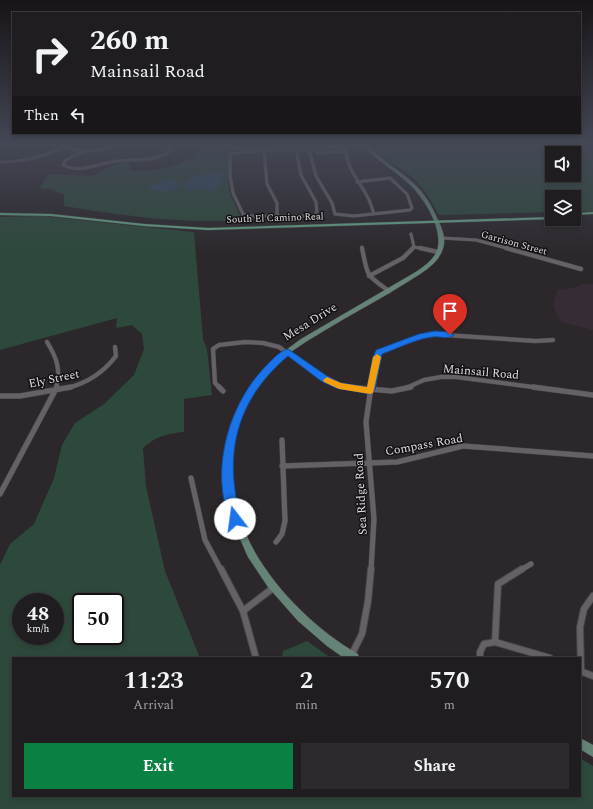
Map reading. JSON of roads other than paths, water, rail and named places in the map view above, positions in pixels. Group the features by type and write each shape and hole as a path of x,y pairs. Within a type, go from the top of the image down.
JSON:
{"main road":[{"path":"407,181 416,187 424,198 436,220 442,238"},
{"name":"South El Camino Real","path":"0,210 73,212 185,224 545,218"},
{"path":"581,214 593,213"},
{"name":"South El Camino Real","path":"0,214 51,215 193,229 545,214"},
{"path":"581,218 593,217"},
{"name":"Mesa Drive","path":"352,657 311,628 273,588 258,567 239,530 230,498 228,459 234,426 247,397 258,380 273,363 357,308 428,266 434,261 442,238"},
{"path":"581,744 593,751"}],"street":[{"path":"231,181 233,193 244,215 312,216 317,213 316,202 304,181"},
{"path":"267,181 277,203 277,216"},
{"path":"319,181 332,203 334,213 337,215 354,216 410,210 412,208 407,194 393,181"},
{"path":"367,181 357,182 368,197 374,214"},
{"path":"411,234 414,247"},
{"name":"Garrison Street","path":"442,238 460,238 489,243 581,269"},
{"path":"362,247 369,276 388,291"},
{"path":"414,247 438,252"},
{"path":"369,276 403,258 414,247"},
{"name":"Sea Ridge Road","path":"352,657 362,634 368,601 374,535 366,422 370,390 379,352 429,334 536,341 553,340"},
{"path":"0,494 56,390 60,376 60,369 57,358 47,342"},
{"name":"Mainsail Road","path":"224,391 215,383 213,352 215,348 219,345 255,342 279,347 324,379 339,386 392,392 411,387 424,380 448,377 593,395"},
{"name":"Ely Street","path":"0,396 20,396 85,383 101,374 109,367 116,356 115,347"},
{"path":"276,542 282,534 285,521 282,440"},
{"name":"Compass Road","path":"282,466 369,464 410,460 463,446 593,456"},
{"path":"191,478 205,540 243,611 256,657"},
{"path":"495,642 498,584 531,564"},
{"path":"243,611 273,588"},
{"path":"580,657 580,627 584,609 593,596"},
{"path":"480,657 480,652 484,644 495,642 547,657"},
{"path":"581,671 593,676"}],"water":[{"path":"166,181 176,181 179,186 176,189 167,191 153,190 146,187"},
{"path":"188,181 221,181 216,190 208,191 200,188 185,189 185,184"}]}
